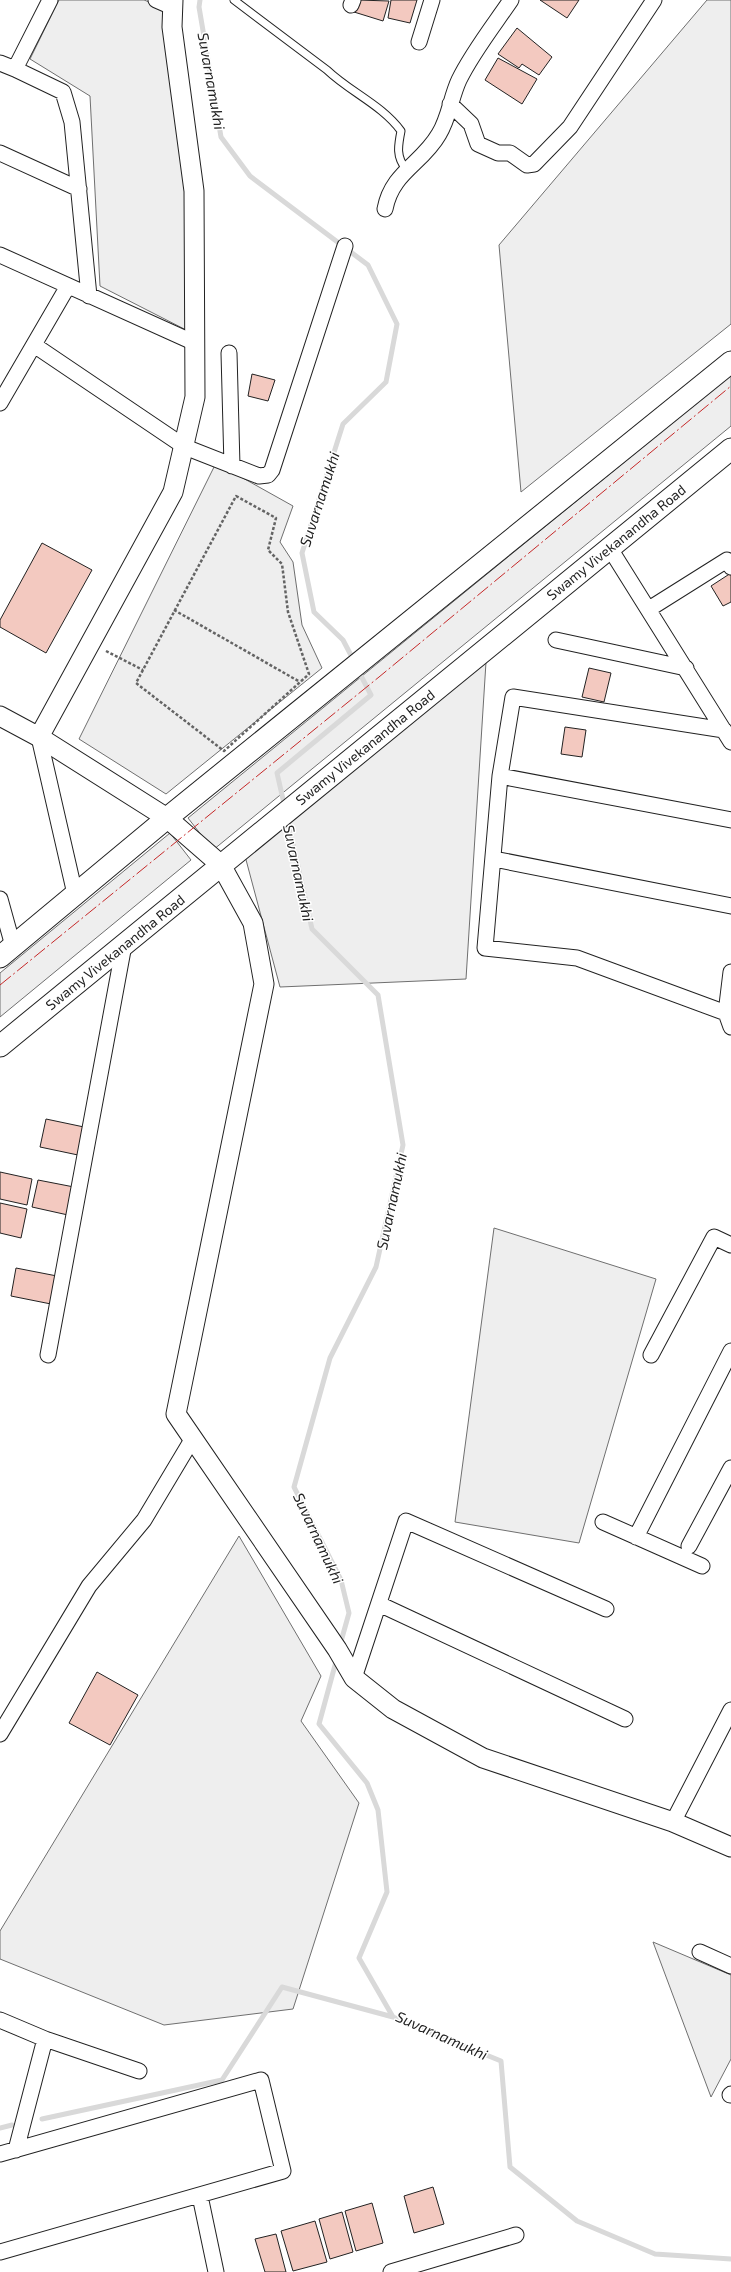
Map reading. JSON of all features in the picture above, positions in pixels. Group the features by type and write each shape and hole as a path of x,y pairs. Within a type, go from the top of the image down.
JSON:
{"main road":[{"path":"6,951 364,658 731,362"},
{"name":"Swamy Vivekanandha Road","path":"0,1046 731,449"}],"street":[{"path":"15,69 50,0"},
{"path":"419,42 432,0"},
{"path":"385,209 394,183 406,169 422,158 440,134 459,79 511,0"},
{"path":"450,104 471,124 478,144 498,153 510,153 527,165 534,164 570,127 654,0"},
{"path":"75,894 39,737 174,492 195,397 194,191 172,27 167,2"},
{"path":"0,63 63,92 72,122 89,296"},
{"path":"0,154 79,188"},
{"path":"34,345 185,447 259,476 268,476 272,470 346,246"},
{"path":"0,255 195,343"},
{"path":"0,403 68,286"},
{"path":"229,354 232,466"},
{"path":"610,547 727,736"},
{"path":"648,610 730,561"},
{"path":"556,640 686,668"},
{"path":"726,1013 577,958 485,948 494,859 500,776 513,697 727,736"},
{"path":"0,716 39,737 168,818 221,865 253,923 264,984 176,1414 354,1677 393,1709 483,1758 673,1822 731,1847"},
{"path":"500,776 731,820"},
{"path":"494,859 731,906"},
{"path":"0,899 6,951"},
{"path":"48,1355 124,945"},
{"path":"731,972 726,1013 731,1027"},
{"path":"651,1355 714,1237 731,1245"},
{"path":"636,1537 731,1351"},
{"path":"0,1734 89,1586 144,1520 192,1438"},
{"path":"689,1546 731,1468"},
{"path":"354,1677 406,1521 606,1609"},
{"path":"603,1522 702,1566"},
{"path":"379,1604 625,1719"},
{"path":"673,1822 731,1710"},
{"path":"700,1952 731,1966"},
{"path":"0,2020 45,2039 139,2071"},
{"path":"16,2150 45,2039"},
{"path":"0,2154 261,2080 283,2171 0,2252"},
{"path":"200,2196 216,2272"},
{"path":"391,2272 516,2235"}],"lane":[{"path":"234,0 327,70 338,80 392,119 401,131 398,147 399,160 406,169"}],"path":[{"path":"224,751 136,683 236,496 276,518 268,550 282,564 288,612 309,674"},
{"path":"174,610 300,682"},
{"path":"91,644 143,670"}],"shaded area":[{"path":"59,0 144,0 165,8 182,137 196,335 100,286 90,96 30,59"},
{"path":"707,0 731,0 731,324 521,492 499,245"},
{"path":"731,375 731,426 213,850 188,818"},
{"path":"216,463 293,506 280,542 293,562 302,625 322,668 166,794 79,739"},
{"path":"486,662 466,979 280,987 245,856"},
{"path":"170,833 191,860 0,1017 0,973"},
{"path":"494,1228 656,1279 579,1543 455,1522"},
{"path":"239,1536 321,1676 301,1721 359,1803 293,2009 164,2025 0,1959 0,1931"},
{"path":"653,1942 731,1975 731,2059 711,2097"}],"building":[{"path":"358,0 389,1 383,21 354,12"},
{"path":"391,0 417,0 410,23 388,18"},
{"path":"540,0 579,0 567,18"},
{"path":"517,28 552,57 539,75 522,64 519,68 498,54"},
{"path":"498,58 537,79 522,104 485,80"},
{"path":"252,374 275,380 268,401 248,396"},
{"path":"42,543 92,570 46,653 0,627 0,620"},
{"path":"731,573 731,602 723,606 711,586"},
{"path":"589,668 611,673 604,702 582,697"},
{"path":"565,727 586,730 582,757 561,754"},
{"path":"46,1119 84,1127 78,1155 40,1147"},
{"path":"0,1172 32,1179 27,1205 0,1199"},
{"path":"38,1180 74,1187 68,1215 32,1207"},
{"path":"0,1203 27,1209 21,1238 0,1233"},
{"path":"16,1268 57,1276 51,1304 11,1296"},
{"path":"97,1672 138,1695 110,1745 69,1723"},
{"path":"433,2187 444,2224 414,2233 404,2196"},
{"path":"372,2203 383,2243 356,2251 345,2211"},
{"path":"342,2212 353,2252 330,2259 319,2219"},
{"path":"315,2221 327,2262 293,2271 281,2231"},
{"path":"276,2234 286,2272 265,2272 255,2239"}],"waterway":[{"name":"Suvarnamukhi","path":"200,0 199,7 221,137 250,176 368,265 397,324 386,382 343,424 302,553 314,612 343,640 354,661"},
{"name":"Suvarnamukhi","path":"285,808 277,773 371,695 358,670"},
{"name":"Suvarnamukhi","path":"287,817 312,929 378,995 403,1145 376,1267 330,1358 294,1487 341,1580 349,1613 340,1645"},
{"name":"Suvarnamukhi","path":"337,1658 319,1724 367,1783 378,1810 387,1892 359,1958 393,2017 501,2061 510,2167 577,2221 655,2254 731,2259"},
{"path":"42,2119 222,2080 282,1987 393,2017"},
{"path":"0,2128 12,2125"}],"power":[{"path":"0,985 379,677 731,386"}]}
